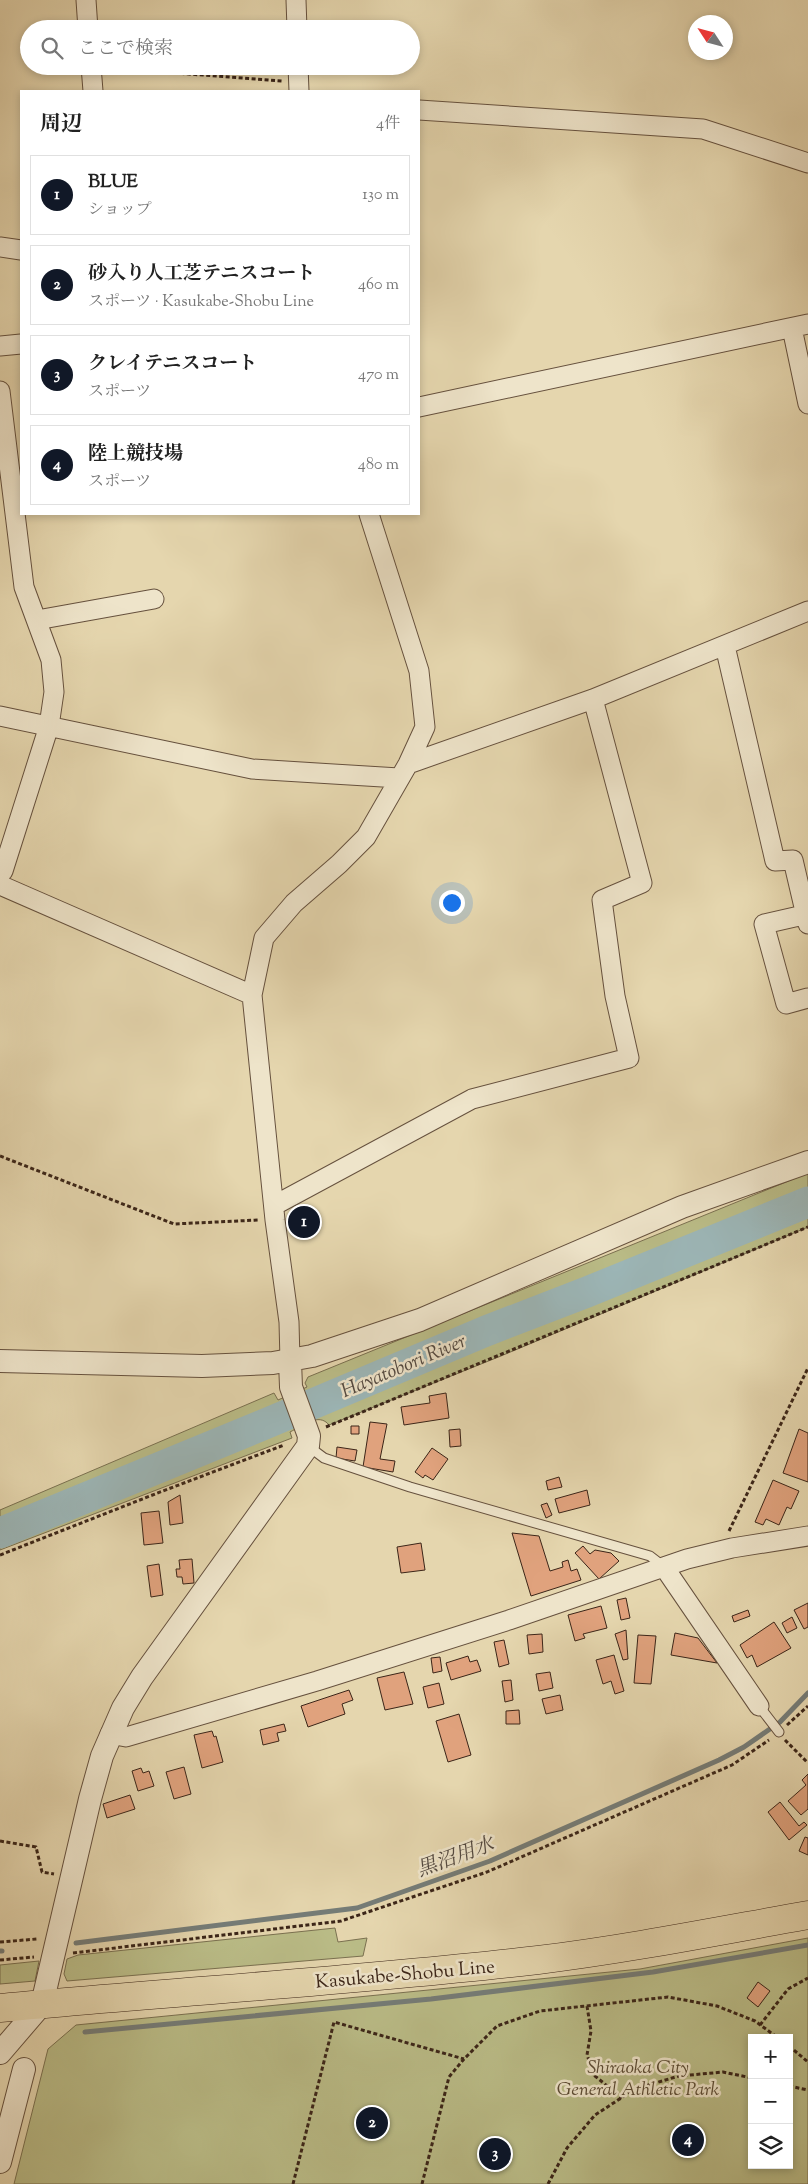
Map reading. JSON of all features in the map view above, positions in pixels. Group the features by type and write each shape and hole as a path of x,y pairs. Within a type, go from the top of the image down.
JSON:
{"main road":[{"name":"Kasukabe-Shobu Line","path":"0,2008 382,1976 540,1960 700,1935 808,1915"}],"street":[{"path":"86,0 87,20"},
{"path":"296,0 297,20"},
{"path":"92,75 93,90"},
{"path":"420,110 703,129 808,163"},
{"path":"0,247 20,250"},
{"path":"420,407 800,326 808,404"},
{"path":"0,346 20,344"},
{"path":"0,390 24,587 51,660 54,692 49,726 3,871 0,873"},
{"path":"0,2053 42,2004 62,1945 72,1877 90,1799 110,1734 123,1708 142,1677 308,1437 291,1386 289,1322 275,1212 252,995 264,938 294,903 339,864 366,837 426,727 419,672 369,515"},
{"path":"36,620 154,599"},
{"path":"0,716 252,769 403,771 593,699 808,611"},
{"path":"725,646 775,861 794,860 803,875 807,918 764,924 786,1004 808,998"},
{"path":"275,1212 472,1099 629,1058 616,996 602,900 642,883 593,699"},
{"path":"0,884 252,995"},
{"path":"0,1361 202,1366 290,1361 363,1341 420,1320 682,1206 808,1162"},
{"path":"110,1734 126,1737 318,1681 518,1617 664,1567 732,1548 808,1536"},
{"path":"664,1567 764,1714"},
{"path":"0,2162 24,2069"}],"lane":[{"path":"308,1437 324,1458 419,1490 650,1556 664,1567"},
{"path":"764,1714 778,1730"}],"path":[{"path":"219,75 299,80"},
{"path":"0,1156 174,1224 275,1212"},
{"path":"0,1555 146,1497 308,1437 329,1425 500,1356 808,1227"},
{"path":"732,1548 727,1535 808,1368"},
{"path":"0,1942 62,1945 342,1920 375,1911 487,1872 720,1771 748,1756 808,1706"},
{"path":"778,1730 808,1762"},
{"path":"0,1841 36,1847 42,1872 72,1877"},
{"path":"0,1960 43,1956"},
{"path":"760,2025 788,1990 808,1978"},
{"path":"422,2184 449,2077 497,2026 540,2012 668,1997 717,2006 760,2025 772,2034"},
{"path":"587,2006 591,2031 587,2055 595,2076 622,2098"},
{"path":"293,2184 334,2022 464,2059"},
{"path":"793,2049 808,2062"},
{"path":"548,2184 566,2148 595,2115 635,2089 679,2076 723,2072 748,2077"},
{"path":"793,2087 808,2090"}],"green space":[{"path":"808,1173 808,1188 0,1521 0,1510 274,1393 278,1400 307,1387 305,1383 308,1377"},
{"path":"808,1211 808,1227 501,1356 329,1425 325,1421 310,1421 290,1432 292,1438 0,1550 0,1541 316,1410 517,1332"},
{"path":"335,1928 338,1942 367,1938 363,1956 67,1981 64,1974 67,1959 78,1955"},
{"name":"Shiraoka City General Athletic Park","path":"808,1938 808,2184 14,2184 48,2049 76,2025 640,1969"},
{"path":"39,1961 35,1981 0,1984 0,1965"}],"building":[{"path":"446,1393 449,1418 404,1425 401,1407 430,1403 429,1396"},
{"path":"370,1422 387,1424 380,1459 395,1461 393,1472 363,1467"},
{"path":"351,1426 359,1426 359,1434 351,1434"},
{"path":"460,1429 461,1446 450,1447 449,1430"},
{"path":"799,1429 808,1433 808,1482 783,1473"},
{"path":"337,1447 357,1450 355,1461 336,1458"},
{"path":"432,1448 448,1459 433,1480 425,1475 423,1478 415,1472"},
{"path":"559,1477 562,1487 548,1490 546,1481"},
{"path":"773,1480 799,1491 791,1509 787,1507 779,1525 766,1519 763,1525 755,1522"},
{"path":"587,1490 590,1505 559,1513 555,1499"},
{"path":"180,1495 183,1523 170,1525 168,1502"},
{"path":"547,1503 552,1515 546,1518 541,1505"},
{"path":"159,1511 163,1543 144,1545 141,1513"},
{"path":"512,1533 539,1536 550,1571 563,1567 562,1562 568,1560 571,1571 577,1569 581,1580 531,1596"},
{"path":"421,1543 425,1570 401,1573 397,1547"},
{"path":"583,1546 590,1554 595,1550 611,1553 619,1561 599,1579 575,1553"},
{"path":"192,1559 194,1583 183,1584 182,1577 177,1577 176,1569 180,1569 179,1560"},
{"path":"159,1564 163,1595 151,1597 147,1566"},
{"path":"626,1598 630,1618 621,1620 617,1600"},
{"path":"808,1603 808,1627 804,1629 794,1610"},
{"path":"601,1606 607,1628 583,1634 585,1638 575,1641 568,1615"},
{"path":"748,1610 750,1616 734,1622 732,1616"},
{"path":"792,1617 797,1628 787,1633 782,1623"},
{"path":"774,1622 791,1648 757,1667 752,1655 747,1658 740,1645"},
{"path":"626,1630 628,1659 623,1660 615,1634"},
{"path":"675,1633 698,1638 717,1663 671,1655"},
{"path":"542,1634 543,1652 529,1654 527,1635"},
{"path":"638,1635 656,1636 651,1684 634,1683"},
{"path":"504,1640 509,1664 499,1667 494,1642"},
{"path":"614,1655 624,1691 615,1694 611,1681 603,1684 596,1660"},
{"path":"468,1656 470,1662 477,1660 481,1671 451,1680 446,1663"},
{"path":"440,1657 442,1671 433,1673 431,1658"},
{"path":"404,1672 413,1704 385,1710 377,1678"},
{"path":"550,1672 553,1688 539,1691 536,1674"},
{"path":"511,1680 513,1700 505,1702 502,1681"},
{"path":"439,1683 444,1704 428,1708 423,1687"},
{"path":"349,1690 353,1700 342,1704 345,1714 308,1727 301,1706"},
{"path":"560,1695 563,1710 546,1714 542,1699"},
{"path":"519,1710 520,1724 506,1724 506,1711"},
{"path":"459,1714 471,1755 448,1762 436,1721"},
{"path":"284,1724 286,1731 277,1733 279,1741 263,1745 260,1730"},
{"path":"212,1731 214,1737 216,1736 223,1762 202,1768 194,1735"},
{"path":"184,1767 191,1794 174,1799 166,1772"},
{"path":"141,1768 143,1773 149,1771 154,1786 138,1791 132,1771"},
{"path":"808,1774 808,1809 801,1815 788,1801 806,1785 802,1780"},
{"path":"130,1795 135,1809 107,1818 103,1804"},
{"path":"780,1802 799,1826 804,1822 807,1825 789,1840 768,1812"},
{"path":"805,1837 808,1838 808,1855 799,1851"},
{"path":"758,1982 770,1991 758,2007 747,1998"}],"waterway":[{"name":"Hayatobori River","path":"0,1533 486,1331 808,1202"},
{"name":"黒沼用水","path":"76,1943 357,1908 490,1861 719,1760 744,1747 780,1722 808,1693"},
{"path":"85,2032 431,1999 653,1972 808,1945"}],"place":[{"name":"BLUE","path":"304,1222"},
{"name":"砂入り人工芝テニスコート","path":"372,2123"},
{"name":"陸上競技場","path":"688,2140"},
{"name":"クレイテニスコート","path":"495,2154"}]}
